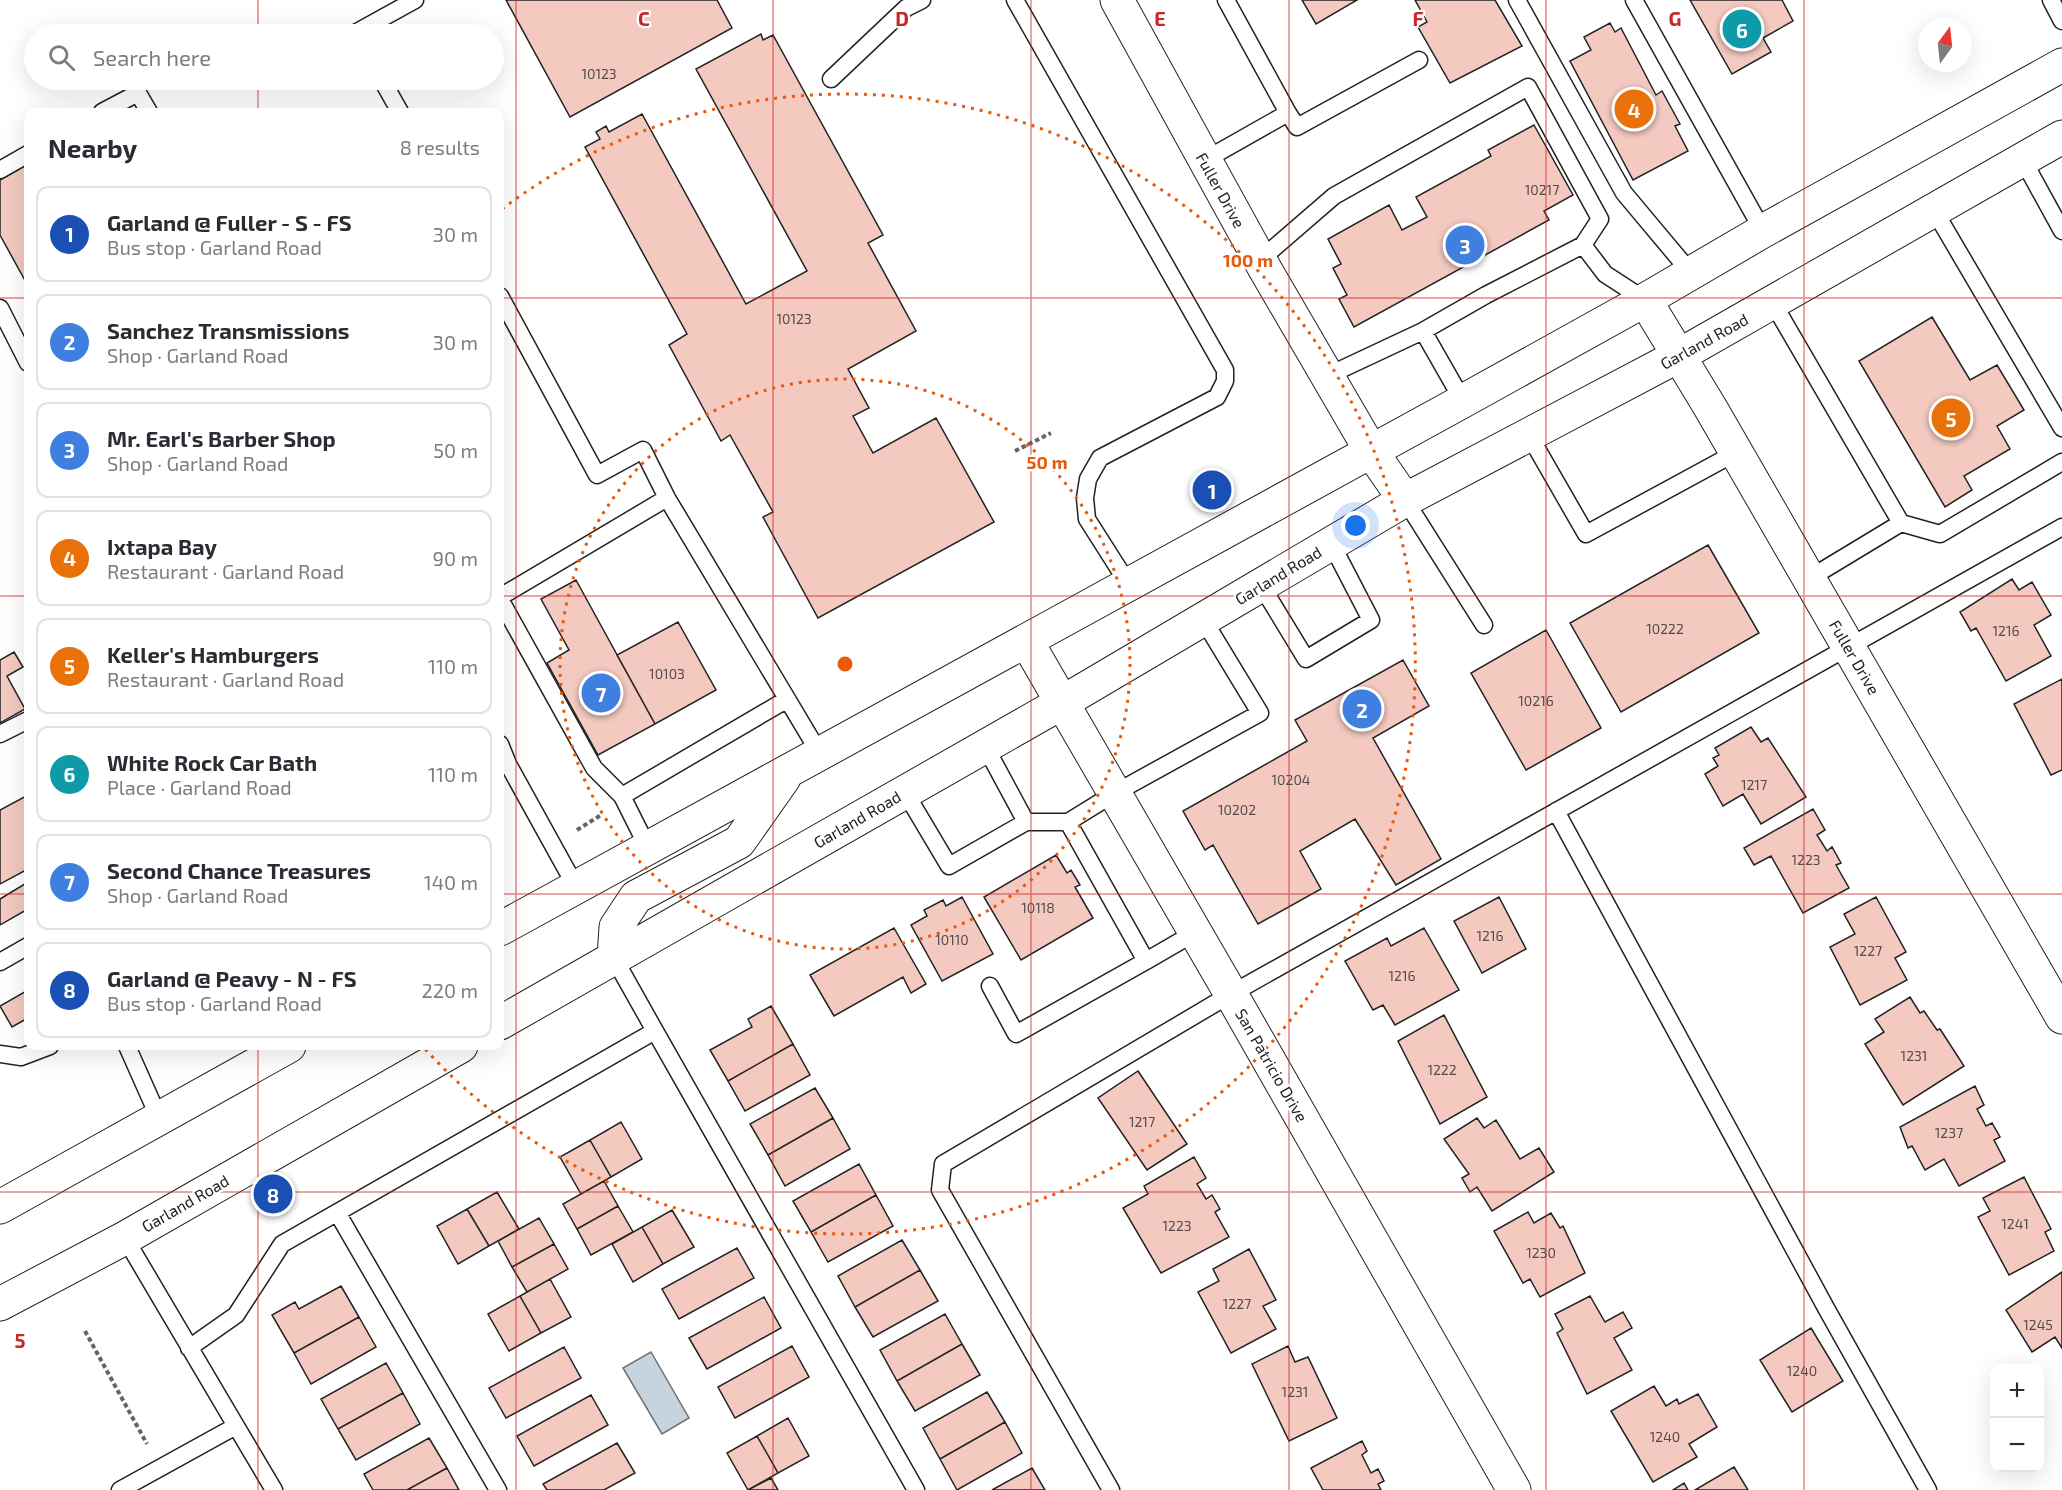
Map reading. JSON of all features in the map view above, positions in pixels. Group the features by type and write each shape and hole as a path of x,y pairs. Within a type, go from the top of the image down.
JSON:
{"main road":[{"name":"Fuller Drive","path":"1117,0 1260,260 1371,451 1405,500"},
{"path":"504,927 1463,401 2062,65"},
{"name":"Garland Road","path":"504,1021 1063,702 1405,500 1680,355 2062,137"},
{"name":"Fuller Drive","path":"1645,300 1737,452 2062,1017"},
{"name":"San Patricio Drive","path":"1027,642 1232,994 1514,1490"},
{"path":"614,958 616,927 636,897 739,842 788,772"},
{"path":"0,1208 282,1050"},
{"name":"Garland Road","path":"0,1304 125,1238 454,1050"}],"lane":[{"path":"372,24 415,0"},
{"path":"1015,0 1225,370 1225,381 1217,398 1100,459 1088,479 1085,498 1088,519 1129,585"},
{"path":"1226,0 1297,127 1419,60"},
{"path":"1517,0 1624,193 1691,273"},
{"path":"1634,0 1763,231"},
{"path":"2051,0 2062,21"},
{"path":"831,79 914,4"},
{"path":"1260,260 1334,196 1528,87 1600,219 1583,245 1486,295 1423,332 1327,376"},
{"path":"388,90 398,108"},
{"path":"110,108 138,93 147,108"},
{"path":"1205,160 1288,113"},
{"path":"0,170 24,156"},
{"path":"2023,160 2062,231"},
{"path":"1934,210 2062,428"},
{"path":"1583,245 1605,274 1645,300"},
{"path":"504,303 597,475 643,450 667,498 820,754"},
{"path":"1773,303 1900,523 1940,534 2062,462"},
{"path":"0,308 24,355"},
{"path":"1423,332 1463,401"},
{"path":"1530,435 1586,534 1737,452"},
{"path":"504,596 667,498"},
{"path":"1405,500 1484,626"},
{"path":"1810,578 1900,523"},
{"path":"1111,1490 940,1190 943,1164 1232,994 2062,527"},
{"path":"1261,585 1306,659 1371,620 1331,543"},
{"path":"504,605 594,768 622,796 648,848"},
{"path":"905,792 949,866 1026,822 1068,822 1115,793 1260,713 1203,619"},
{"path":"622,796 786,700"},
{"path":"0,734 24,722"},
{"path":"985,747 1026,822"},
{"path":"504,766 576,887"},
{"path":"1556,811 1820,1298 1929,1490"},
{"path":"1068,822 1146,961"},
{"path":"990,986 1016,1035 1196,932"},
{"path":"0,962 24,948"},
{"path":"614,958 916,1490"},
{"path":"189,1348 236,1315 282,1244 655,1031"},
{"path":"0,1054 21,1057 39,1050"},
{"path":"129,1050 159,1118"},
{"path":"338,1214 498,1490"},
{"path":"125,1238 274,1490"},
{"path":"120,1490 236,1426"}],"path":[{"path":"1015,451 1051,433"},
{"path":"85,1331 160,1468"}],"shaded area":[{"path":"651,1352 689,1418 662,1434 623,1368"}],"building":[{"path":"506,0 717,0 732,28 570,117"},
{"path":"1302,0 1357,0 1316,24"},
{"path":"1415,0 1495,0 1522,46 1450,83 1418,27 1427,22"},
{"path":"1690,0 1782,0 1793,21 1763,38 1771,52 1732,74"},
{"path":"1610,23 1615,32 1621,28 1656,95 1662,91 1680,124 1675,126 1688,151 1633,180 1570,61 1591,50 1584,37"},
{"path":"761,34 763,40 773,35 883,235 868,243 916,331 848,369 869,408 853,416 873,453 936,418 994,522 818,618 763,517 773,512 730,435 721,441 669,345 687,334 585,147 600,139 596,132 606,126 609,132 642,114 746,304 807,271 696,69"},
{"path":"1534,125 1573,195 1544,211 1549,220 1354,327 1339,299 1347,295 1333,268 1341,264 1328,239 1389,205 1402,230 1427,217 1416,197 1491,156 1488,150"},
{"path":"24,166 24,279 0,235 0,180"},
{"path":"1932,317 1970,380 1997,365 2024,410 1997,426 2010,449 1964,476 1972,490 1945,507 1859,361"},
{"path":"1708,545 1759,633 1621,712 1570,623"},
{"path":"2012,579 2019,590 2032,582 2051,615 2034,625 2051,656 2006,681 1976,628 1971,631 1960,612"},
{"path":"576,580 655,724 598,755 547,663 569,650 541,599"},
{"path":"678,622 716,690 655,724 617,655"},
{"path":"1546,630 1601,728 1526,770 1471,673"},
{"path":"14,652 23,667 7,676 24,710 0,723 0,660"},
{"path":"1403,660 1429,706 1373,738 1441,859 1396,885 1355,819 1300,851 1321,889 1258,924 1213,845 1205,850 1183,811 1307,741 1295,720"},
{"path":"2062,679 2062,770 2051,775 2014,704"},
{"path":"1751,727 1761,742 1768,738 1806,797 1761,824 1743,794 1723,806 1705,774 1718,766 1713,758 1719,755 1715,748"},
{"path":"24,797 24,871 0,884 0,810"},
{"path":"1813,809 1825,830 1817,835 1827,851 1832,847 1841,863 1836,865 1849,888 1803,913 1771,856 1754,865 1744,848"},
{"path":"1056,855 1067,873 1071,870 1080,885 1075,887 1093,918 1021,960 984,897"},
{"path":"24,884 24,911 0,925 0,899"},
{"path":"962,897 993,954 942,981 911,925 927,916 924,910 943,900 946,906"},
{"path":"1499,897 1526,949 1482,973 1454,921"},
{"path":"1876,897 1906,952 1895,958 1907,980 1860,1005 1830,947 1855,934 1844,914"},
{"path":"894,928 926,984 911,993 903,977 834,1016 810,975"},
{"path":"1424,928 1459,990 1395,1025 1383,1005 1373,1010 1345,961 1387,938 1391,946"},
{"path":"24,992 24,1020 12,1027 0,1006"},
{"path":"1910,997 1920,1013 1924,1011 1937,1030 1940,1029 1964,1066 1903,1105 1865,1044 1884,1032 1875,1019"},
{"path":"771,1006 793,1044 728,1081 710,1050 752,1027 748,1019"},
{"path":"1444,1015 1487,1097 1440,1124 1398,1041"},
{"path":"793,1044 810,1075 745,1111 728,1081"},
{"path":"1138,1071 1187,1144 1147,1170 1098,1098"},
{"path":"1975,1086 1984,1105 1977,1109 1986,1126 1992,1123 2000,1137 1994,1140 2005,1161 1959,1186 1944,1159 1925,1170 1912,1146 1908,1148 1900,1127"},
{"path":"815,1088 833,1118 768,1155 750,1124"},
{"path":"833,1118 850,1149 785,1186 768,1155"},
{"path":"1477,1118 1484,1128 1496,1120 1520,1159 1539,1148 1554,1172 1492,1211 1477,1187 1470,1192 1462,1178 1469,1174 1444,1139"},
{"path":"621,1122 642,1159 611,1177 590,1140"},
{"path":"590,1140 611,1177 581,1194 560,1157"},
{"path":"1194,1157 1206,1178 1197,1184 1206,1199 1212,1195 1220,1209 1215,1212 1229,1237 1161,1273 1123,1208 1148,1194 1144,1186"},
{"path":"859,1164 876,1195 811,1232 793,1201"},
{"path":"2024,1177 2051,1229 2045,1232 2054,1251 2009,1275 1978,1217 1990,1211 1983,1198"},
{"path":"604,1181 618,1206 577,1229 563,1204"},
{"path":"497,1192 519,1229 489,1246 467,1209"},
{"path":"876,1195 893,1226 828,1262 811,1232"},
{"path":"618,1206 633,1232 591,1255 577,1229"},
{"path":"467,1209 489,1246 458,1264 437,1226"},
{"path":"672,1210 694,1247 663,1264 642,1227"},
{"path":"1528,1212 1534,1223 1551,1213 1560,1228 1563,1226 1585,1273 1540,1297 1530,1279 1523,1283 1494,1231"},
{"path":"539,1218 554,1244 512,1267 498,1241"},
{"path":"642,1227 663,1264 633,1282 612,1244"},
{"path":"902,1240 920,1270 855,1307 838,1276"},
{"path":"554,1244 568,1269 527,1292 512,1267"},
{"path":"737,1248 754,1278 679,1319 662,1289"},
{"path":"1249,1249 1276,1300 1263,1306 1276,1329 1231,1353 1198,1292 1219,1281 1213,1269"},
{"path":"920,1270 938,1301 873,1337 855,1307"},
{"path":"2062,1272 2062,1348 2055,1337 2032,1352 2006,1310"},
{"path":"550,1279 571,1317 541,1333 520,1296"},
{"path":"341,1286 359,1317 294,1353 272,1315 295,1302 299,1309"},
{"path":"520,1296 541,1333 509,1351 488,1314"},
{"path":"1590,1296 1605,1322 1623,1312 1632,1328 1614,1338 1632,1370 1587,1394 1557,1333 1563,1329 1555,1314"},
{"path":"764,1297 781,1328 707,1369 689,1338"},
{"path":"945,1314 962,1344 897,1381 880,1350"},
{"path":"359,1317 376,1347 311,1384 294,1353"},
{"path":"1811,1328 1843,1381 1792,1412 1760,1360"},
{"path":"962,1344 980,1375 915,1411 897,1381"},
{"path":"792,1346 809,1377 735,1418 718,1387"},
{"path":"1288,1346 1295,1362 1308,1357 1337,1418 1289,1441 1252,1364"},
{"path":"564,1347 581,1378 506,1418 489,1388"},
{"path":"386,1363 403,1393 338,1429 321,1399"},
{"path":"1654,1386 1666,1406 1677,1399 1679,1404 1698,1394 1717,1427 1689,1444 1697,1457 1653,1482 1611,1411"},
{"path":"987,1392 1005,1422 940,1459 923,1428"},
{"path":"403,1393 420,1424 356,1460 338,1429"},
{"path":"591,1395 608,1425 534,1466 517,1436"},
{"path":"788,1418 809,1456 778,1473 757,1436"},
{"path":"1005,1422 1022,1453 957,1490 940,1459"},
{"path":"757,1436 778,1473 748,1490 727,1453"},
{"path":"429,1438 447,1468 407,1490 373,1490 364,1474"},
{"path":"1362,1441 1367,1451 1362,1455 1371,1473 1378,1469 1384,1481 1378,1484 1381,1490 1323,1490 1311,1468"},
{"path":"617,1443 635,1473 604,1490 547,1490 543,1484"},
{"path":"1734,1467 1748,1490 1695,1490"},
{"path":"447,1468 459,1490 407,1490"},
{"path":"1032,1468 1045,1490 992,1490"},
{"path":"771,1478 778,1490 748,1490"},
{"path":"1684,1483 1688,1490 1673,1490"}],"place":[{"name":"White Rock Car Bath","path":"1742,29"},
{"name":"Ixtapa Bay","path":"1634,109"},
{"name":"Mr. Earl's Barber Shop","path":"1465,245"},
{"name":"Keller's Hamburgers","path":"1951,418"},
{"name":"Garland @ Fuller - S - FS","path":"1212,490"},
{"name":"Second Chance Treasures","path":"601,693"},
{"name":"Sanchez Transmissions","path":"1362,709"},
{"name":"Garland @ Peavy - N - FS","path":"273,1194"}]}
